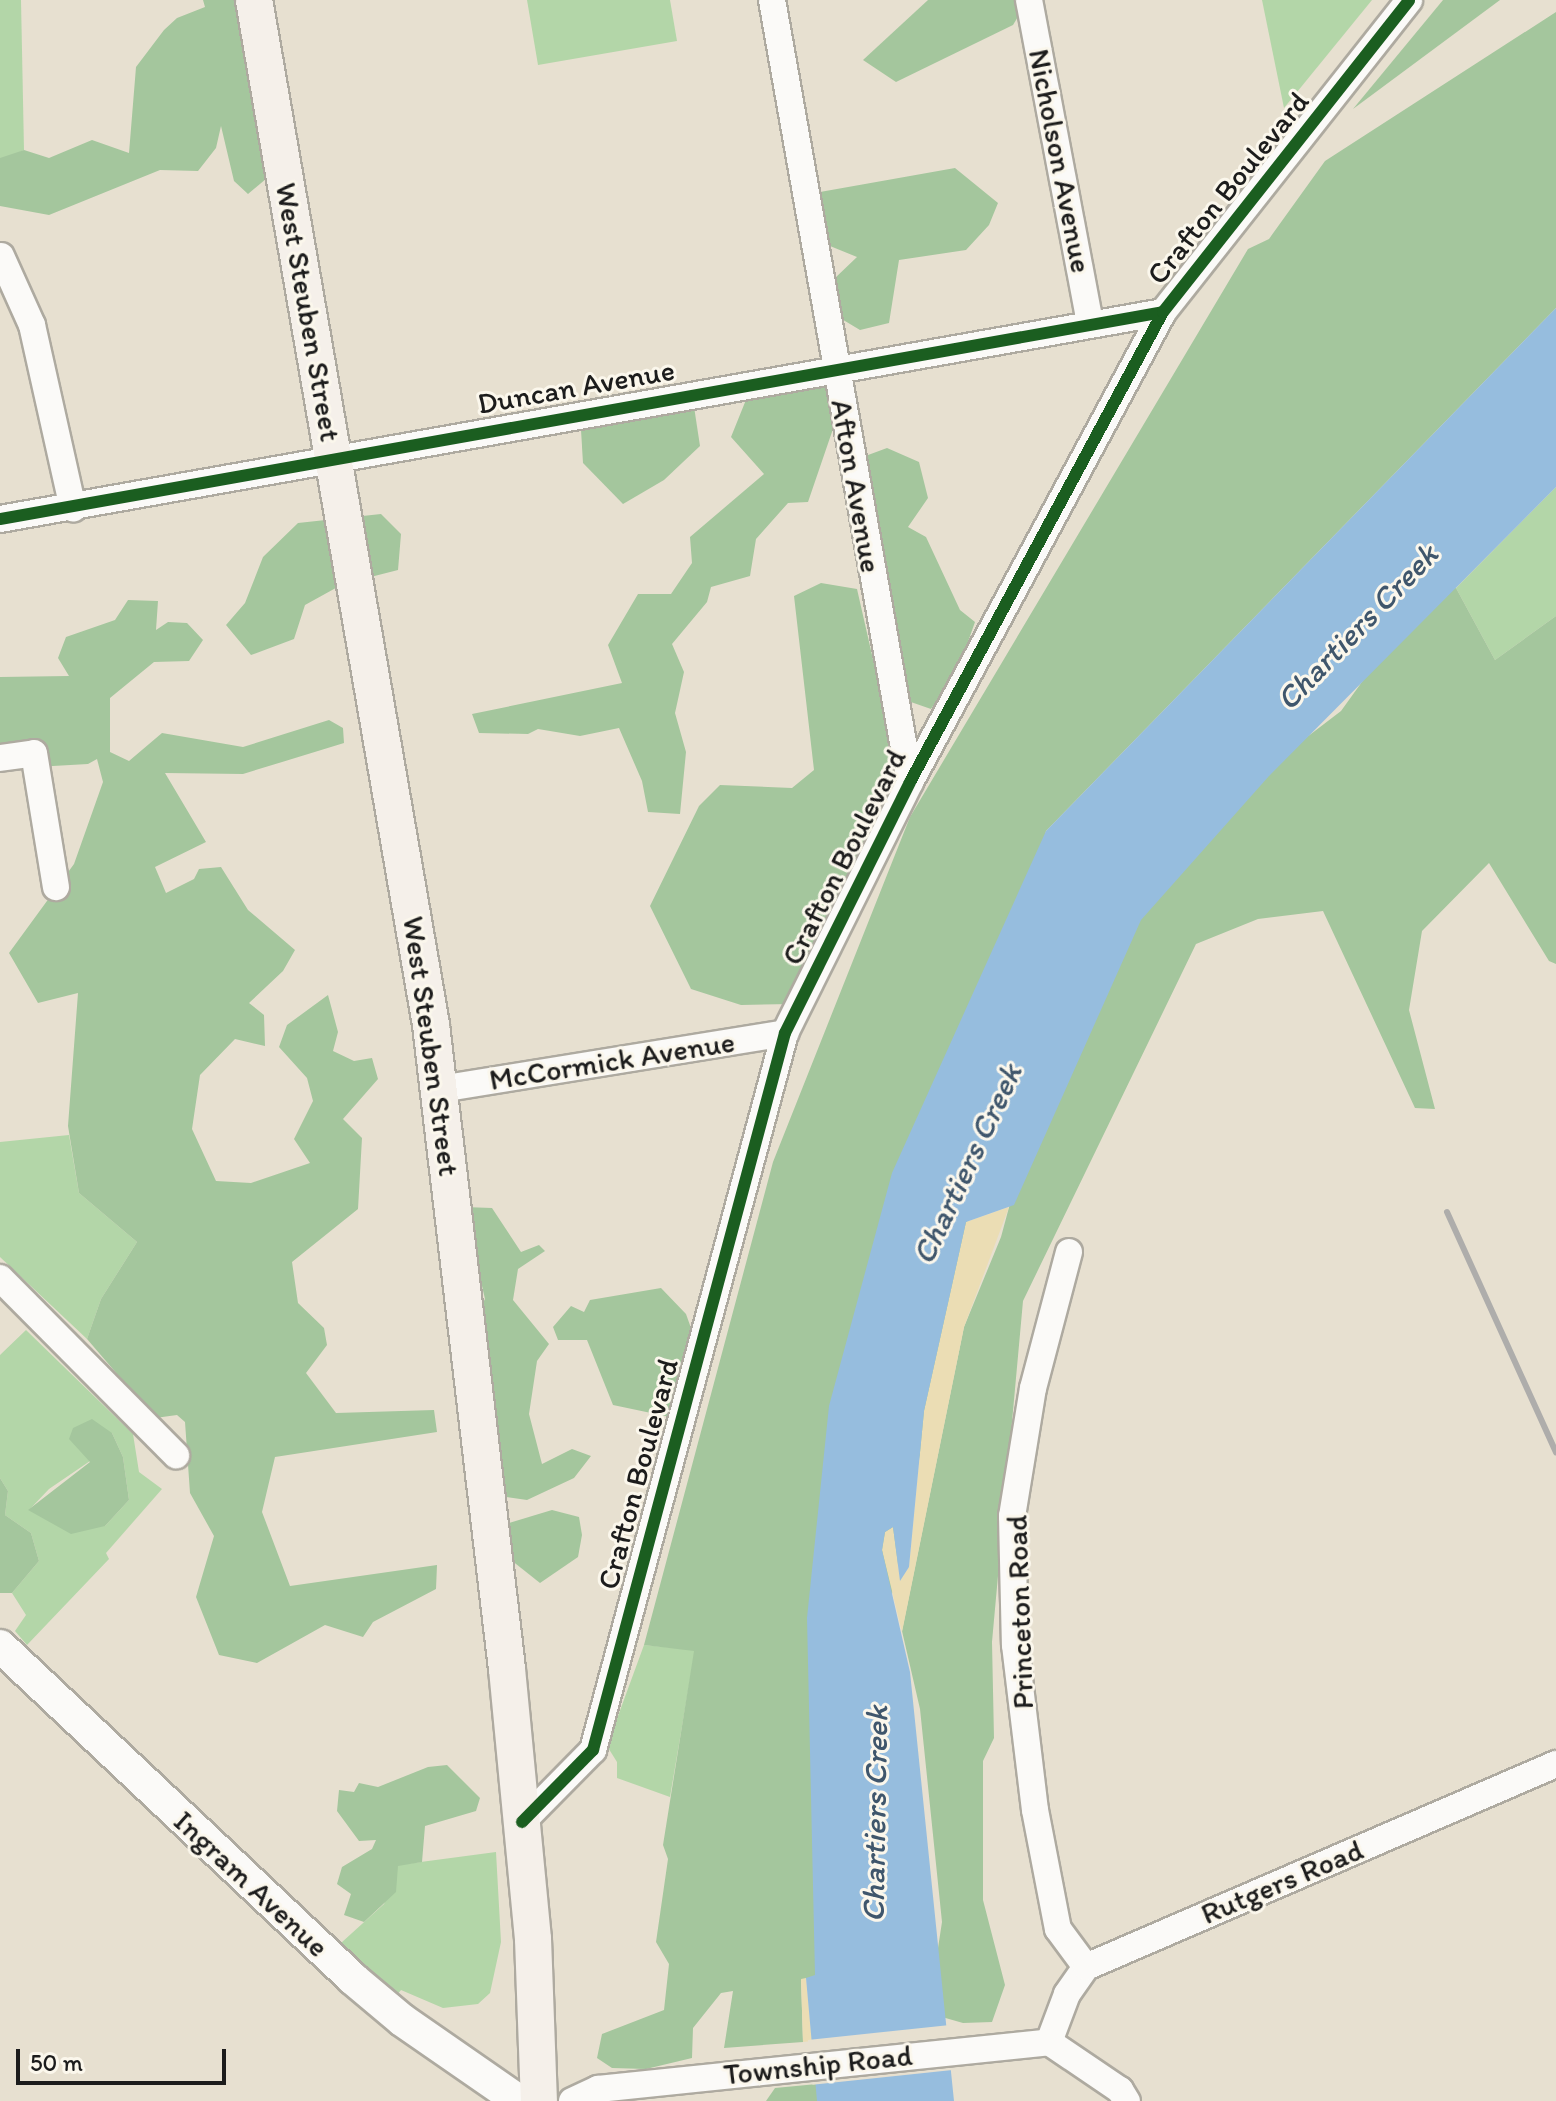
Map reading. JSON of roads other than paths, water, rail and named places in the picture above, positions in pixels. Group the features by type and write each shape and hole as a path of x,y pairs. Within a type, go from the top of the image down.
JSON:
{"main road":[{"name":"West Steuben Street","path":"254,0 440,1089 522,1822 539,2101"}],"street":[{"name":"Afton Avenue","path":"772,0 910,782"},
{"name":"Nicholson Avenue","path":"1029,0 1090,322"},
{"name":"Crafton Boulevard","path":"522,1822 593,1750 785,1033 910,782 1163,312 1409,0"},
{"path":"1,256 32,325 73,508"},
{"name":"Duncan Avenue","path":"0,519 73,508 333,456 1090,322 1163,312"},
{"path":"0,758 34,753 56,887"},
{"name":"McCormick Avenue","path":"440,1089 785,1033"},
{"name":"Princeton Road","path":"1069,1252 1033,1388 1012,1516 1015,1645 1035,1810 1058,1929 1086,1967"},
{"path":"0,1278 176,1455"},
{"name":"Ingram Avenue","path":"0,1646 352,1978 402,2020 519,2101"},
{"name":"Rutgers Road","path":"1086,1967 1556,1764"},
{"path":"1086,1967 1067,1994 1049,2042 1120,2090 1127,2101"},
{"name":"Township Road","path":"572,2101 598,2089 1049,2042"}],"water":[{"name":"Chartiers Creek","path":"1556,308 1556,487 1269,776 1141,920 1014,1205 966,1222 924,1411 909,1567 900,1581 893,1527 885,1532 882,1550 910,1672 954,2101 817,2101 806,1978 815,1975 807,1618 829,1406 892,1173 1046,831"}],"railway":[{"path":"1447,1212 1556,1452"}]}
